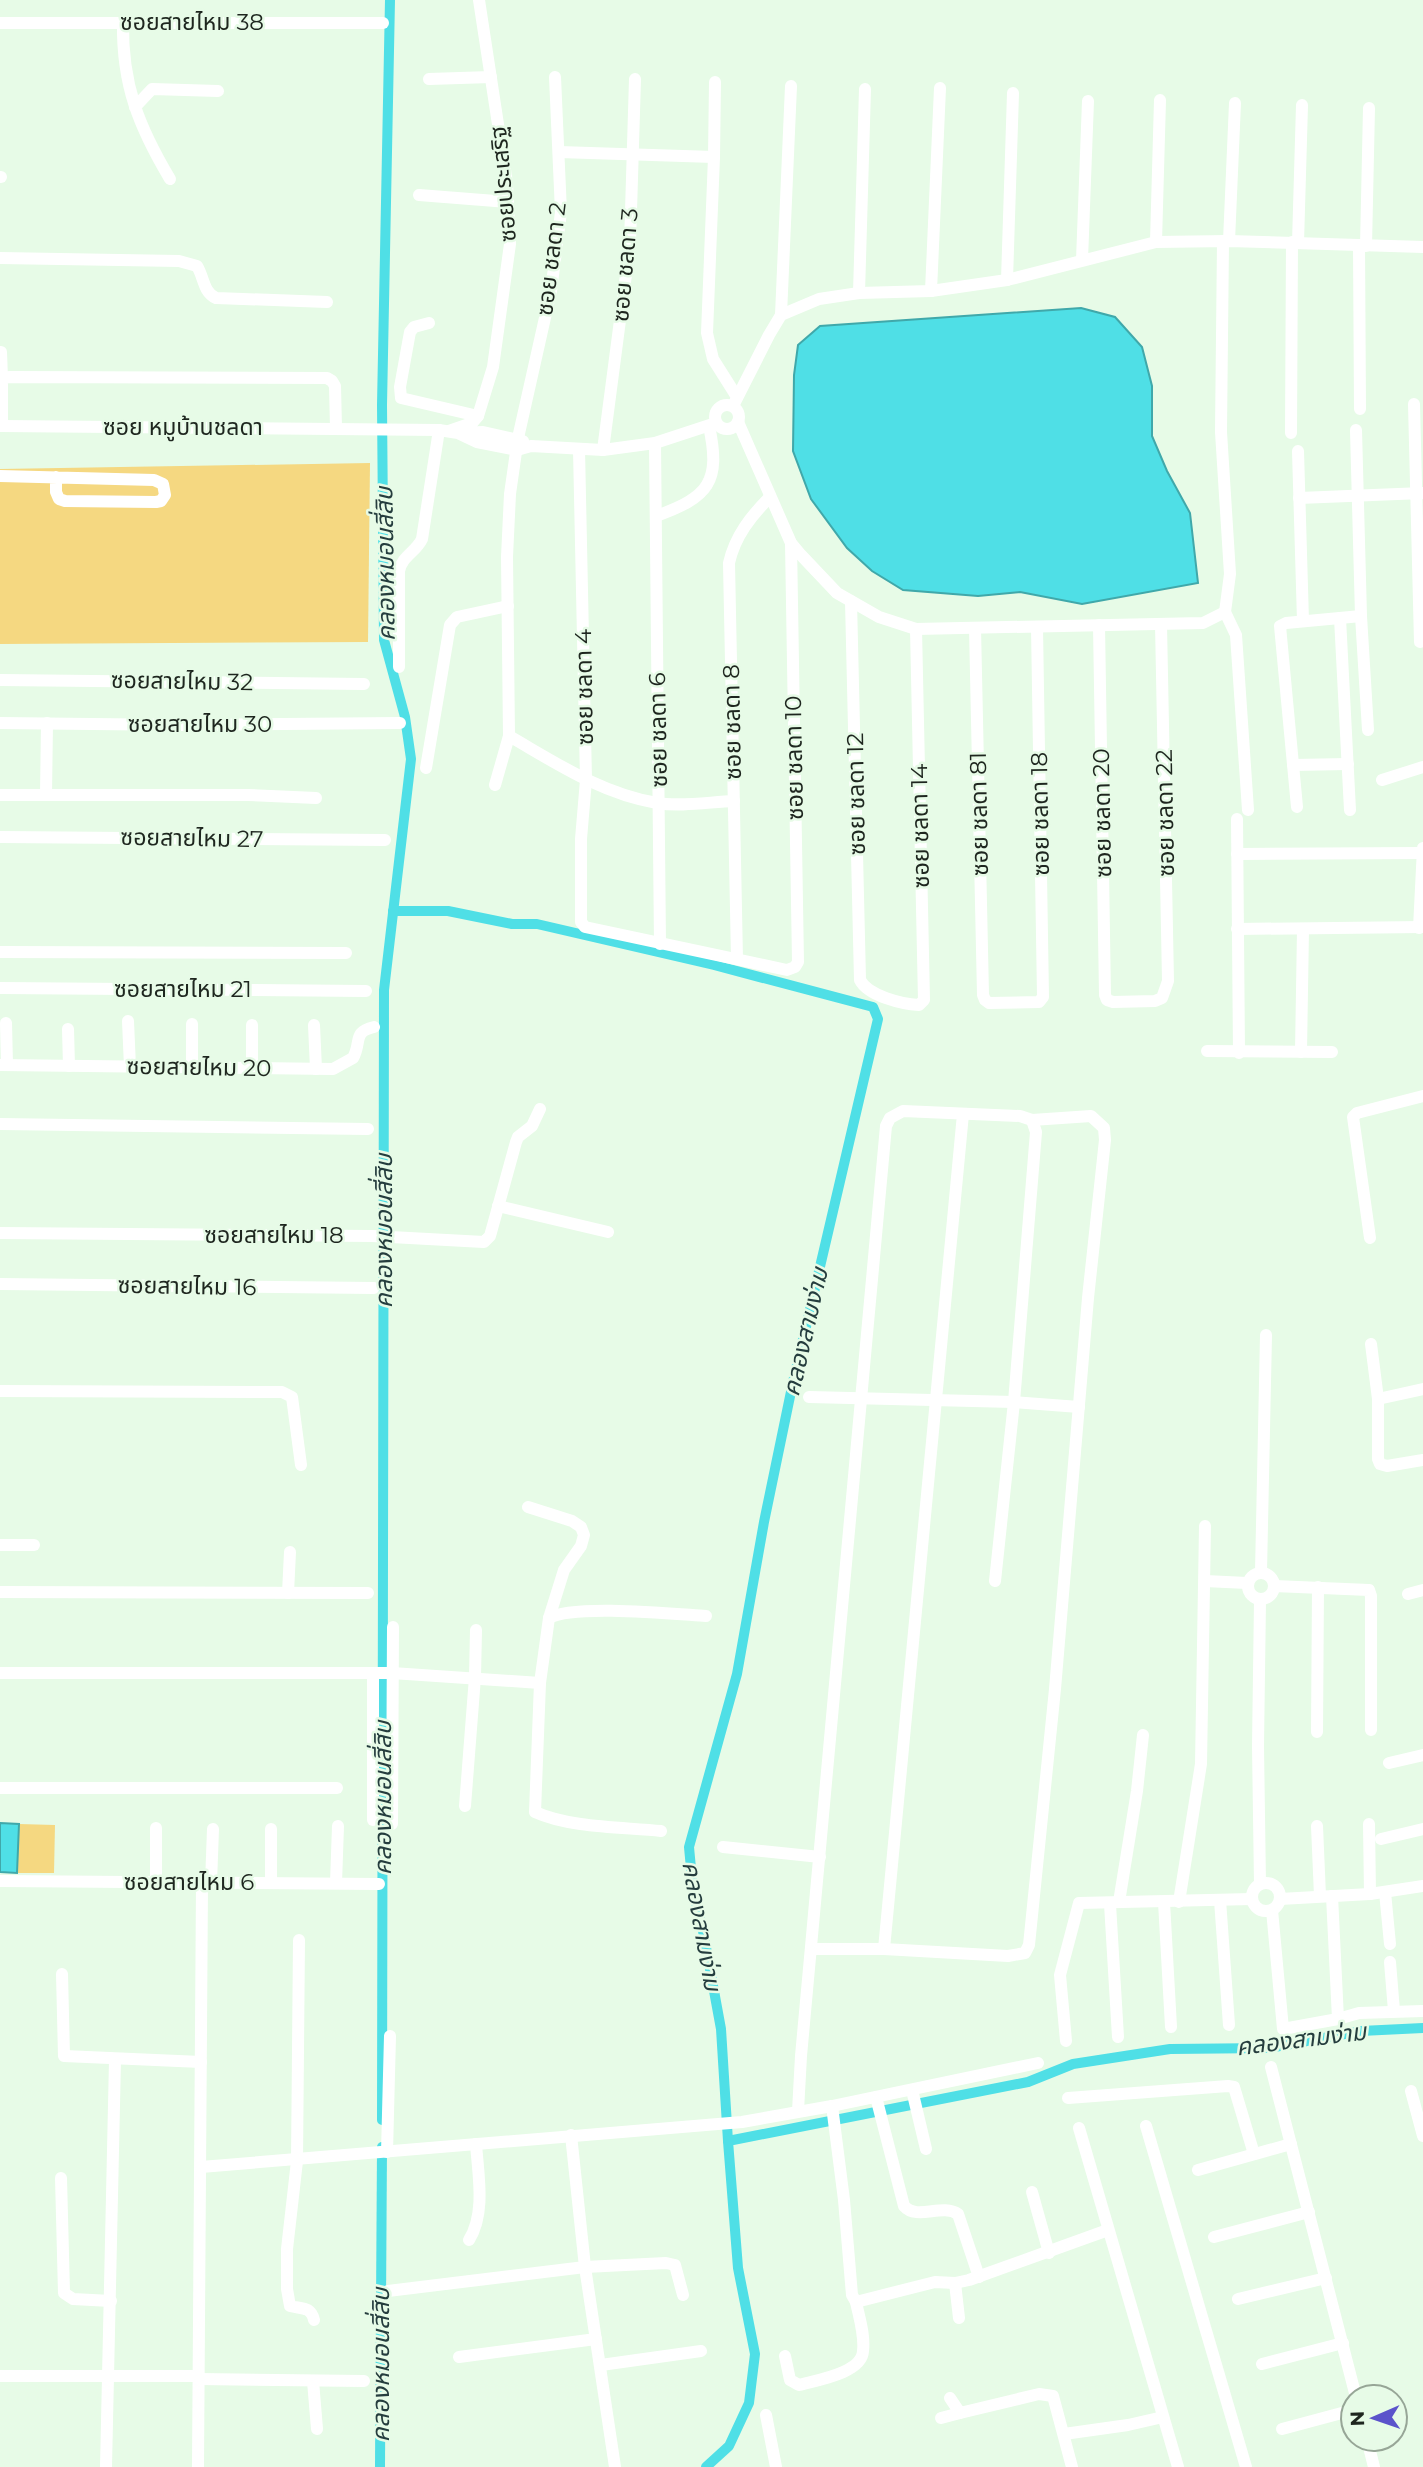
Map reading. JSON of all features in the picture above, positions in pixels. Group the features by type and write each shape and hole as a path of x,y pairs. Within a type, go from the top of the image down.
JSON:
{"street":[{"name":"ซอยประเสริฐ","path":"478,416 493,367 510,244 508,202 479,0"},
{"name":"ซอยสายไหม 38","path":"0,23 383,23"},
{"path":"123,23 123,49 135,107 144,133 170,179"},
{"path":"429,79 491,77"},
{"name":"ซอย ชลดา 2","path":"495,785 509,736 510,494 517,444 554,269 561,212 555,77"},
{"name":"ซอย ชลดา 3","path":"603,450 629,244 635,79"},
{"path":"128,81 152,89 218,92"},
{"path":"715,82 707,333 713,359 735,401 738,422 791,543 837,593 879,617 916,629 1203,623 1225,612"},
{"path":"656,516 694,499 708,482 715,458 712,424 715,413 718,408 735,401 781,315 791,86"},
{"path":"931,291 940,88"},
{"path":"135,107 152,89"},
{"path":"859,293 865,89"},
{"path":"1007,280 1013,93"},
{"path":"1156,242 1160,100"},
{"path":"1082,260 1088,101"},
{"path":"1235,103 1226,241 1221,432 1230,573 1225,612 1236,635 1242,815 1237,854 1239,1053"},
{"path":"1292,433 1295,243 1302,105"},
{"path":"1360,409 1369,108"},
{"path":"559,152 714,157"},
{"path":"419,195 508,202"},
{"path":"781,315 819,299 859,293 931,291 1007,280 1156,242 1226,241 1423,247"},
{"path":"0,258 179,261 197,266 206,290 216,298 327,302"},
{"path":"399,667 399,570 404,558 416,549 422,538 448,431 472,423 478,416 401,398 400,387 411,332 414,327 429,323"},
{"path":"1,352 1,426"},
{"path":"2,378 327,378 335,386 336,428"},
{"path":"1414,404 1420,493 1420,642"},
{"path":"517,444 603,450 654,443 712,424 724,429 735,426 738,422"},
{"name":"ซอย หมูบ้านชลดา","path":"1,426 472,431 517,444"},
{"path":"1356,430 1361,617 1368,730"},
{"name":"ซอย ชลดา 6","path":"654,443 660,944"},
{"name":"ซอย ชลดา 4","path":"579,449 586,780 581,839 583,925 660,944"},
{"path":"1298,451 1303,621"},
{"path":"0,477 56,477 159,481 163,484 165,495 161,501 156,502 65,501 59,499 55,492 56,477"},
{"path":"1300,498 1420,493"},
{"name":"ซอย ชลดา 8","path":"737,960 729,563 732,548 746,524 771,497"},
{"name":"ซอย ชลดา 10","path":"737,960 791,970 798,962 791,543"},
{"name":"ซอย ชลดา 12","path":"851,601 860,980 868,990 904,1002"},
{"path":"426,768 450,625 457,617 508,606"},
{"path":"1297,807 1280,626 1303,621 1361,617"},
{"path":"1340,618 1350,810"},
{"name":"ซอย ชลดา 22","path":"1107,1000 1159,1000 1168,981 1160,624"},
{"name":"ซอย ชลดา 20","path":"1099,625 1107,1000"},
{"name":"ซอย ชลดา 18","path":"985,1000 989,1003 1042,1001 1037,627"},
{"name":"ซอย ชลดา 81","path":"975,628 985,1000"},
{"name":"ซอย ชลดา 14","path":"904,1002 919,1004 924,1000 916,629"},
{"name":"ซอยสายไหม 32","path":"0,680 363,684"},
{"name":"ซอยสายไหม 30","path":"0,723 400,723"},
{"path":"46,795 47,723"},
{"path":"509,736 586,780 615,793 659,804 734,801"},
{"path":"1293,765 1348,764"},
{"path":"1382,780 1423,767"},
{"path":"0,794 248,795 316,798"},
{"name":"ซอยสายไหม 27","path":"0,837 384,840"},
{"path":"1237,929 1421,928 1423,848"},
{"path":"1237,854 1423,853"},
{"path":"1301,1052 1303,929"},
{"path":"660,944 737,960"},
{"path":"0,952 346,953"},
{"name":"ซอยสายไหม 21","path":"0,988 366,991"},
{"path":"128,1021 130,1067"},
{"path":"3,1065 6,1023"},
{"path":"192,1024 192,1067"},
{"path":"252,1025 252,1068"},
{"path":"314,1025 316,1069"},
{"name":"ซอยสายไหม 20","path":"3,1065 333,1069 355,1056 360,1033 374,1027"},
{"path":"68,1029 69,1066"},
{"path":"1207,1051 1332,1052"},
{"path":"1370,1238 1353,1117 1357,1113 1423,1096"},
{"name":"ซอยสายไหม 18","path":"0,1233 372,1236 484,1242 489,1236 518,1137 532,1126 540,1109"},
{"path":"798,2111 812,1949 820,1857 886,1126 890,1118 903,1111 1020,1116 1032,1120 1091,1116 1104,1128 1103,1165 1029,1945 1025,1953 1009,1956 884,1949 812,1949"},
{"path":"884,1949 963,1114"},
{"path":"995,1581 1014,1402 1036,1132 1032,1120"},
{"path":"0,1124 368,1129"},
{"path":"498,1206 608,1232"},
{"name":"ซอยสายไหม 16","path":"0,1284 373,1288"},
{"path":"1261,1572 1266,1335"},
{"path":"1371,1345 1378,1399 1380,1464 1387,1466 1423,1460"},
{"path":"1378,1399 1423,1389"},
{"path":"0,1391 286,1393 292,1397 301,1465"},
{"path":"809,1397 1079,1406"},
{"path":"528,1507 572,1521 582,1527 584,1535 581,1546 564,1570 549,1618 540,1682 535,1812 546,1817 575,1822 661,1831"},
{"path":"1179,1902 1201,1764 1205,1526"},
{"path":"0,1545 34,1545"},
{"path":"288,1593 290,1552"},
{"path":"1247,1583 1252,1575 1261,1572 1269,1575 1274,1586 1271,1594 1260,1600"},
{"path":"1205,1581 1247,1583"},
{"path":"1247,1583 1252,1596 1260,1600"},
{"path":"1274,1586 1368,1590 1371,1597 1371,1730"},
{"path":"1317,1732 1318,1587"},
{"path":"1408,1594 1423,1590"},
{"path":"0,1592 368,1593"},
{"path":"1260,1600 1260,1884"},
{"path":"549,1618 557,1614 611,1611 706,1616"},
{"path":"392,1824 393,1627"},
{"path":"465,1805 476,1630"},
{"path":"0,1673 393,1673 540,1682"},
{"path":"373,1820 375,1673"},
{"path":"1118,2037 1114,1903 1137,1791 1143,1735"},
{"path":"1389,1763 1423,1755"},
{"path":"0,1788 337,1788"},
{"path":"1369,1824 1370,1894"},
{"path":"337,1883 338,1826"},
{"path":"1317,1826 1338,2019"},
{"path":"156,1828 156,1882"},
{"path":"198,2467 201,2062 206,1883 213,1829"},
{"path":"271,1829 271,1883"},
{"path":"1381,1839 1423,1829"},
{"path":"723,1847 820,1857"},
{"name":"ซอยสายไหม 6","path":"0,1881 379,1884"},
{"path":"1268,1882 1275,1885 1279,1891 1278,1906 1272,1910 1264,1912 1257,1909 1252,1899 1254,1888 1260,1884 1268,1882"},
{"path":"1280,1899 1370,1894 1423,1886"},
{"path":"1385,1892 1390,1944"},
{"path":"1066,2041 1060,1975 1079,1903 1252,1899"},
{"path":"1220,1900 1228,2025"},
{"path":"1164,1902 1171,2027"},
{"path":"1272,1910 1283,2029 1338,2019 1359,2012 1423,2011"},
{"path":"299,1940 298,2161 287,2249 287,2301 290,2305 312,2312 314,2320"},
{"path":"1390,1962 1394,2011"},
{"path":"62,1974 64,2056 201,2062"},
{"path":"385,2152 390,2036"},
{"path":"107,2467 115,2060"},
{"path":"201,2167 742,2122 798,2111 832,2109 1038,2063"},
{"path":"1271,2067 1353,2383"},
{"path":"1068,2098 1234,2087 1254,2154"},
{"path":"1411,2091 1423,2136"},
{"path":"912,2092 926,2149"},
{"path":"876,2099 904,2206 912,2212 950,2209 958,2214 979,2277"},
{"path":"785,2356 788,2375 794,2384 839,2374 862,2359 856,2302 850,2283 844,2200 832,2109"},
{"path":"1146,2126 1246,2467"},
{"path":"1079,2127 1178,2467"},
{"path":"571,2135 585,2267 615,2467"},
{"path":"469,2240 476,2230 479,2208 476,2144"},
{"path":"1198,2170 1292,2144"},
{"path":"61,2178 65,2293 73,2299 111,2301"},
{"path":"1032,2192 1049,2253"},
{"path":"1214,2237 1309,2212"},
{"path":"856,2302 935,2281 955,2283 979,2277 1108,2230"},
{"path":"388,2291 585,2267 671,2263 677,2269 683,2295"},
{"path":"1238,2299 1326,2277"},
{"path":"955,2283 959,2318"},
{"path":"459,2357 596,2339"},
{"path":"1262,2364 1343,2343"},
{"path":"601,2365 701,2351"},
{"path":"0,2376 364,2381"},
{"path":"313,2381 317,2429"},
{"path":"941,2418 1049,2394 1055,2400 1072,2467"},
{"path":"950,2398 960,2413"},
{"path":"1282,2429 1339,2414"},
{"path":"766,2416 776,2467"},
{"path":"1064,2434 1163,2417"}],"shaded area":[{"path":"370,463 368,642 0,644 0,469"},
{"path":"19,1824 55,1825 54,1873 17,1873"}],"water":[{"path":"1081,308 1115,317 1142,347 1152,386 1152,436 1190,513 1198,583 1082,604 1020,592 978,596 903,590 872,571 847,548 811,499 793,451 794,375 798,345 820,326"},
{"path":"0,1823 19,1824 17,1873 0,1872"}],"waterway":[{"name":"คลองหมอนสี่สิบ","path":"382,2120 384,990 411,759 405,717 384,640 382,405 390,0"},
{"name":"คลองสามง่าม","path":"393,911 448,911 512,924 537,924 714,965 873,1007 878,1019 793,1382 764,1522 737,1674 689,1847 693,1890 721,2029 728,2141"},
{"name":"คลองสามง่าม","path":"706,2467 729,2446 749,2403 755,2354 738,2268 728,2141 1028,2082 1073,2064 1170,2049 1269,2048 1361,2031 1423,2028"},
{"name":"คลองหมอนสี่สิบ","path":"380,2467 382,2147"}]}
